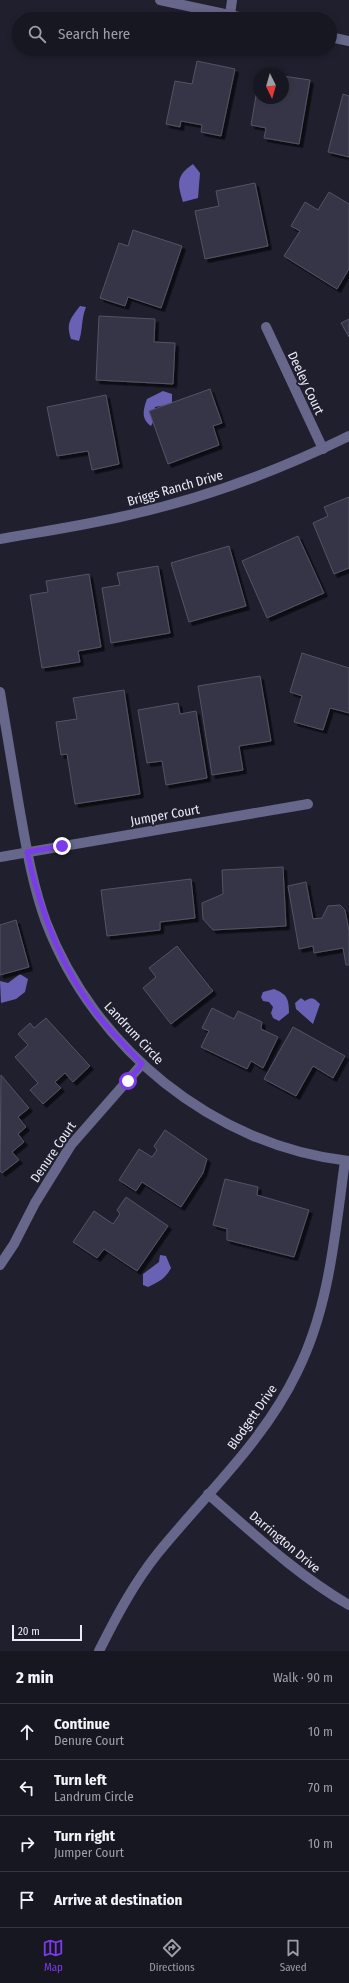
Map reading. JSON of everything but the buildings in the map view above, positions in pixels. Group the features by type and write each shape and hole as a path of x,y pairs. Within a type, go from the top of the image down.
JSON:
{"street":[{"path":"160,0 216,12"},
{"path":"230,12 232,0"},
{"path":"337,38 349,41"},
{"name":"Deeley Court","path":"266,327 323,449"},
{"name":"Briggs Ranch Drive","path":"0,539 121,517 188,500 254,478 323,449 349,436"},
{"name":"Landrum Circle","path":"0,692 27,852 34,884 41,906 62,957 81,992 104,1024 142,1064 197,1106 231,1125 267,1141 305,1153 347,1161"},
{"name":"Jumper Court","path":"0,857 308,804"},
{"name":"Denure Court","path":"0,1265 14,1244 35,1203 70,1145 142,1064"},
{"name":"Blodgett Drive","path":"99,1651 131,1591 157,1554 256,1438 278,1406 298,1371 319,1317 328,1278 347,1161"},
{"name":"Darrington Drive","path":"208,1494 319,1588 349,1605"}],"shaded area":[{"path":"193,164 200,173 198,198 183,202 179,180 183,172"},
{"path":"80,306 86,307 79,341 71,339 69,325 71,318"},
{"path":"163,391 172,394 172,404 155,407 154,420 151,426 144,417 147,399"},
{"path":"20,974 28,979 25,992 16,999 1,1003 0,981 8,983"},
{"path":"274,989 282,993 288,1001 289,1013 279,1021 273,1018 271,1013 273,1007 269,1002 263,1001 261,997 263,992"},
{"path":"301,998 305,1001 313,998 320,1004 313,1024 296,1009 295,1003"},
{"path":"160,1255 166,1256 171,1268 162,1279 156,1283 148,1287 143,1285 143,1274 159,1262"}],"route":[{"path":"62,846 27,852 34,884 46,921 62,957 81,992 104,1024 142,1064 128,1081"}]}
